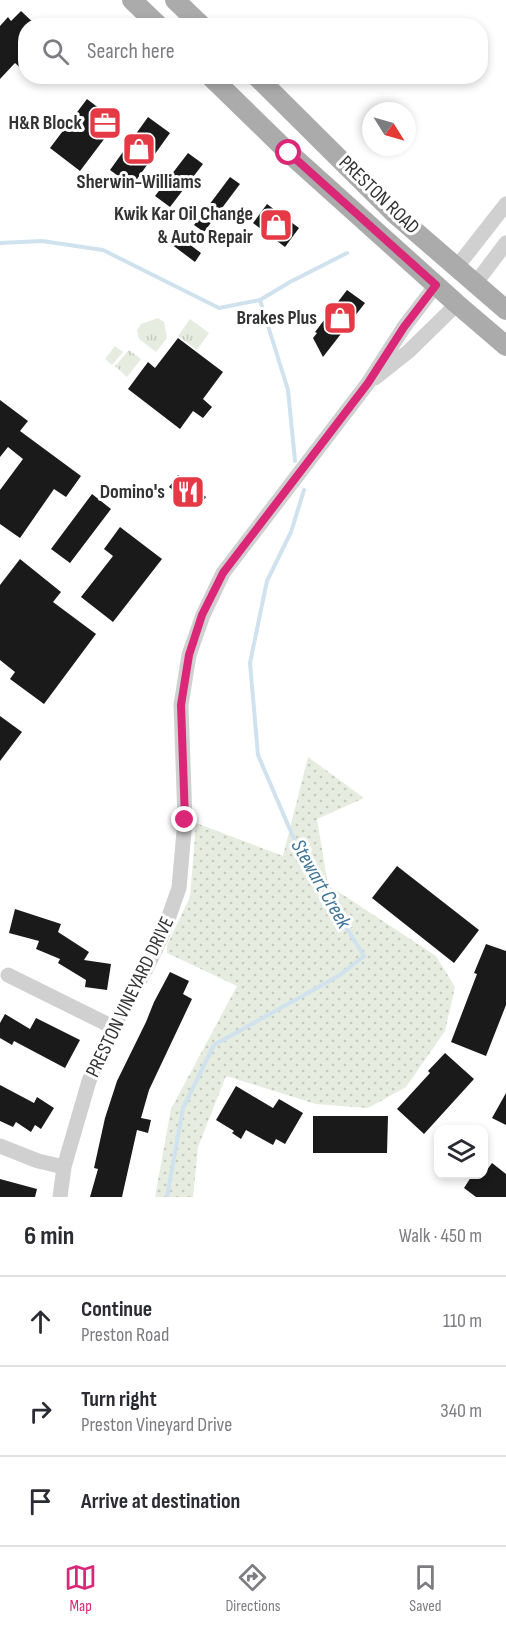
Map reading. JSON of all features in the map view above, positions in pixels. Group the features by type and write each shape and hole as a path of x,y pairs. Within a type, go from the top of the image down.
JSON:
{"main road":[{"path":"132,0 151,18"},
{"path":"175,0 194,18"},
{"name":"PRESTON ROAD","path":"218,84 289,153 506,345"},
{"name":"PRESTON ROAD","path":"264,84 395,214 506,310"},
{"path":"436,285 456,268"},
{"path":"457,304 475,284"}],"street":[{"path":"456,268 506,204"},
{"path":"475,284 506,243"},
{"name":"PRESTON VINEYARD DRIVE","path":"60,1197 64,1167 89,1081 113,1027 162,936 179,888 185,820 181,705 189,655 202,615 223,573 368,383 404,327 436,285"},
{"name":"PRESTON VINEYARD DRIVE","path":"368,383 409,351 457,304"},
{"path":"8,975 113,1027"},
{"path":"0,1146 38,1161 64,1167"}],"green space":[{"path":"158,318 164,322 167,338 156,352 139,339 137,330 141,324"},
{"path":"190,319 209,333 197,350 178,336"},
{"path":"115,346 123,352 112,365 105,359"},
{"path":"129,350 141,359 127,377 115,366"},
{"path":"308,757 364,798 317,819 328,885 436,956 455,987 445,1031 406,1087 368,1108 316,1104 226,1076 198,1147 193,1197 155,1197 171,1109 237,986 167,953 167,945 190,897 196,823 283,856"}],"building":[{"path":"21,11 28,18 18,18 18,66 15,63 0,79 0,26 8,17 11,21"},
{"path":"87,99 117,122 80,171 50,148"},
{"path":"148,117 170,133 132,186 110,170"},
{"path":"188,153 203,164 170,207 155,196"},
{"path":"230,177 240,184 204,232 194,225"},
{"path":"267,204 299,228 285,247 253,223"},
{"path":"177,235 201,253 195,262 171,244"},
{"name":"Brakes Plus","path":"347,290 365,303 323,357 313,338 317,333 315,332"},
{"path":"178,338 223,372 203,399 212,407 203,418 193,411 180,429 128,389 148,362 155,368"},
{"path":"0,400 28,421 20,431 81,476 66,497 54,489 20,538 0,524 0,490 23,459 8,447 0,457"},
{"name":"Domino's","path":"178,475 206,497 198,508 169,487"},
{"path":"92,494 111,509 70,563 51,549"},
{"path":"120,527 162,559 113,622 81,597 113,556 104,549"},
{"path":"20,559 61,592 53,602 96,634 44,704 10,679 15,672 0,660 0,585"},
{"path":"0,716 22,732 0,761"},
{"path":"397,866 479,930 454,963 372,898"},
{"path":"15,909 61,924 58,932 89,952 84,960 111,964 107,990 85,987 86,980 58,963 60,959 36,949 39,941 9,933"},
{"path":"486,944 506,951 506,1005 486,1056 451,1042"},
{"path":"170,972 189,981 183,994 192,999 149,1090 141,1118 151,1120 148,1133 137,1130 122,1197 90,1197 98,1169 94,1168 105,1118 117,1081"},
{"path":"5,1014 30,1029 36,1018 80,1040 65,1068 14,1041 12,1045 0,1038 0,1023"},
{"path":"445,1053 474,1079 424,1134 397,1109"},
{"path":"0,1085 34,1103 37,1097 54,1108 41,1129 35,1125 31,1132 16,1122 13,1127 0,1121"},
{"path":"236,1086 273,1108 279,1099 303,1113 285,1144 276,1139 273,1145 246,1130 241,1139 232,1133 234,1131 216,1120"},
{"path":"506,1093 506,1125 492,1118"},
{"path":"313,1116 388,1116 387,1153 313,1153"},
{"path":"492,1163 506,1174 506,1197 476,1197 464,1188 470,1179 488,1179 488,1168"},
{"path":"0,1179 37,1189 35,1197 0,1197"}],"waterway":[{"path":"0,243 42,241 103,250 219,308 260,300 347,253"},
{"name":"Stewart Creek","path":"260,300 288,390 295,461"},
{"name":"Stewart Creek","path":"167,1197 183,1108 214,1045 340,975 364,956 300,853 258,755 250,663 267,581 291,532 304,490"}],"place":[{"name":"H&R Block","path":"105,123"},
{"name":"Sherwin-Williams","path":"139,149"},
{"name":"Kwik Kar Oil Change & Auto Repair","path":"276,225"},
{"name":"Brakes Plus","path":"340,318"},
{"name":"Domino's","path":"188,492"}],"route":[{"path":"185,820 181,705 189,655 202,615 223,573 368,383 404,327 436,285 289,153"}]}
